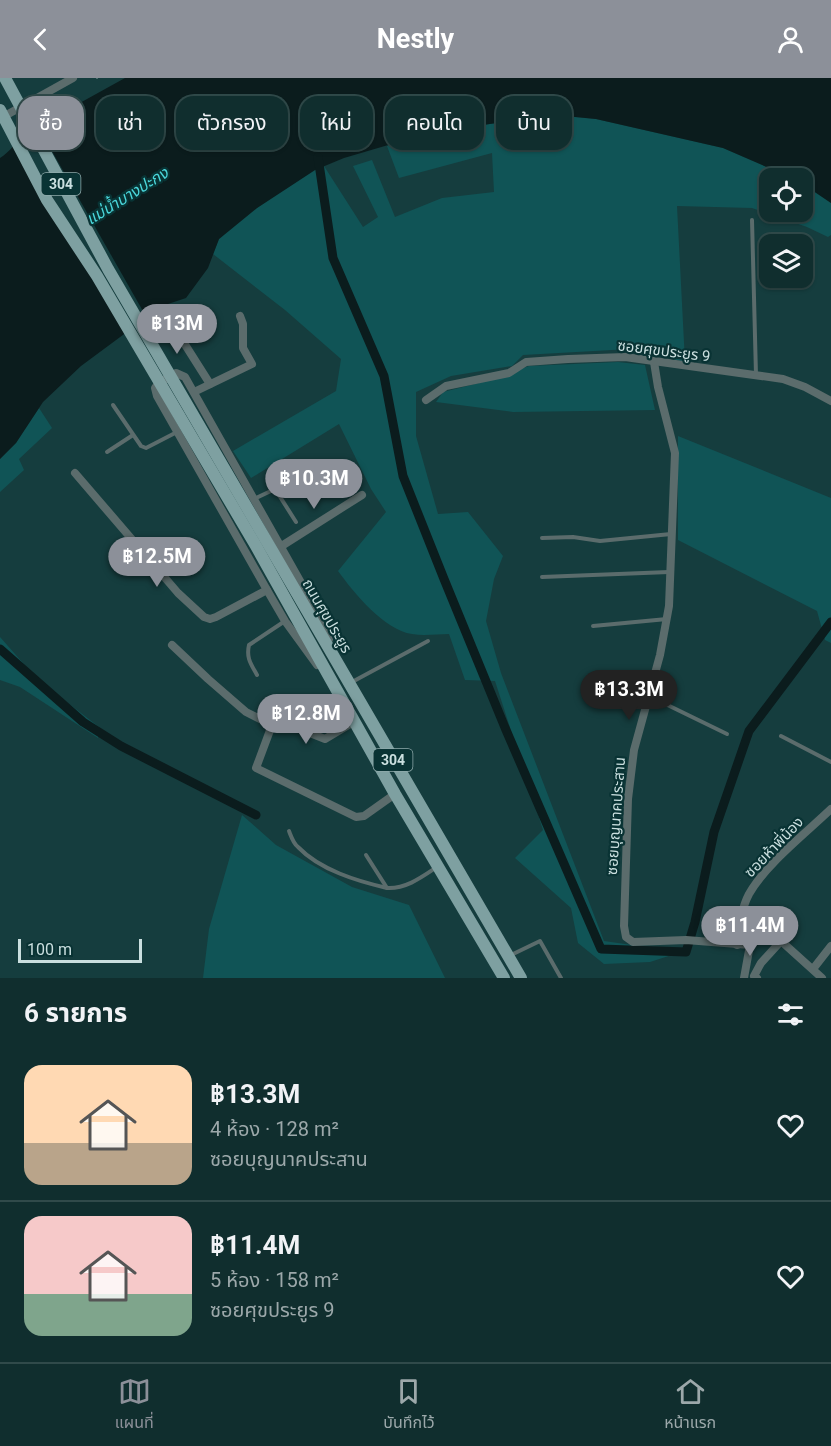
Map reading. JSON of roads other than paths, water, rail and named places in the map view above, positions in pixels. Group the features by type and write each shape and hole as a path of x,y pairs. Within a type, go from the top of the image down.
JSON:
{"main road":[{"name":"ถนนศุขประยูร","path":"5,78 102,272"},
{"name":"ถนนศุขประยูร","path":"0,86 102,272 261,544 350,686 521,978"},
{"name":"ถนนศุขประยูร","path":"0,110 47,200 102,272"},
{"name":"ถนนศุขประยูร","path":"261,544 395,794 504,978"}],"street":[{"path":"0,119 73,78"},
{"path":"165,313 210,384"},
{"path":"194,392 252,364 243,348 243,324 240,316"},
{"name":"ซอยศุขประยูร 9","path":"426,400 446,386 509,373 526,362 625,357 783,380 805,387 831,401"},
{"name":"ซอยบุญนาคประสาน","path":"654,362 675,453 667,619 634,750 628,799 624,926 626,937 633,942 686,940 750,945"},
{"path":"340,695 285,621 157,396 155,388 158,384 176,373 185,376 317,610 350,686"},
{"path":"75,473 178,593 204,617 210,619 216,617 267,590"},
{"path":"280,547 362,495"},
{"path":"172,645 246,712 272,725"},
{"path":"355,721 327,739 276,720 256,768 356,817 364,816 395,794"},
{"name":"ซอยห้าพี่น้อง","path":"737,945 740,921 749,895 771,867 831,809"},
{"path":"781,941 761,963 755,977 744,975 750,945 760,930 768,929 773,930 781,941 822,978"},
{"path":"813,969 831,946"}],"lane":[{"path":"752,220 756,377"},
{"path":"113,405 141,446 146,448 177,432"},
{"path":"107,452 133,435"},
{"path":"254,499 268,491 277,492 296,522"},
{"path":"542,538 573,537 600,541 670,534"},
{"path":"542,576 669,572"},
{"path":"593,626 667,619"},
{"path":"257,675 249,662 247,654 249,645 285,621"},
{"path":"350,686 428,641"},
{"path":"649,696 727,734"},
{"path":"781,736 831,762"},
{"path":"289,831 296,846 321,865 373,885 396,889 416,880 437,866"},
{"path":"366,855 387,888"},
{"path":"508,956 540,941 561,978"}],"water":[{"name":"แม่น้ำบางปะกง","path":"125,78 831,78 831,203 813,191 813,168 769,168 723,148 596,119 572,117 572,96 496,96 496,123 484,125 484,96 385,96 385,146 373,149 373,96 300,96 300,150 371,150 315,170 257,208 219,239 208,268 186,298 162,306 81,366 43,402 16,443 0,459 0,158 18,140 18,150 84,150 84,101"}],"waterway":[{"path":"318,157 333,258 384,376 403,476 506,730 601,949 686,952 695,922 714,832 749,731 831,622"},
{"path":"0,649 83,722 121,746 256,815"}]}
